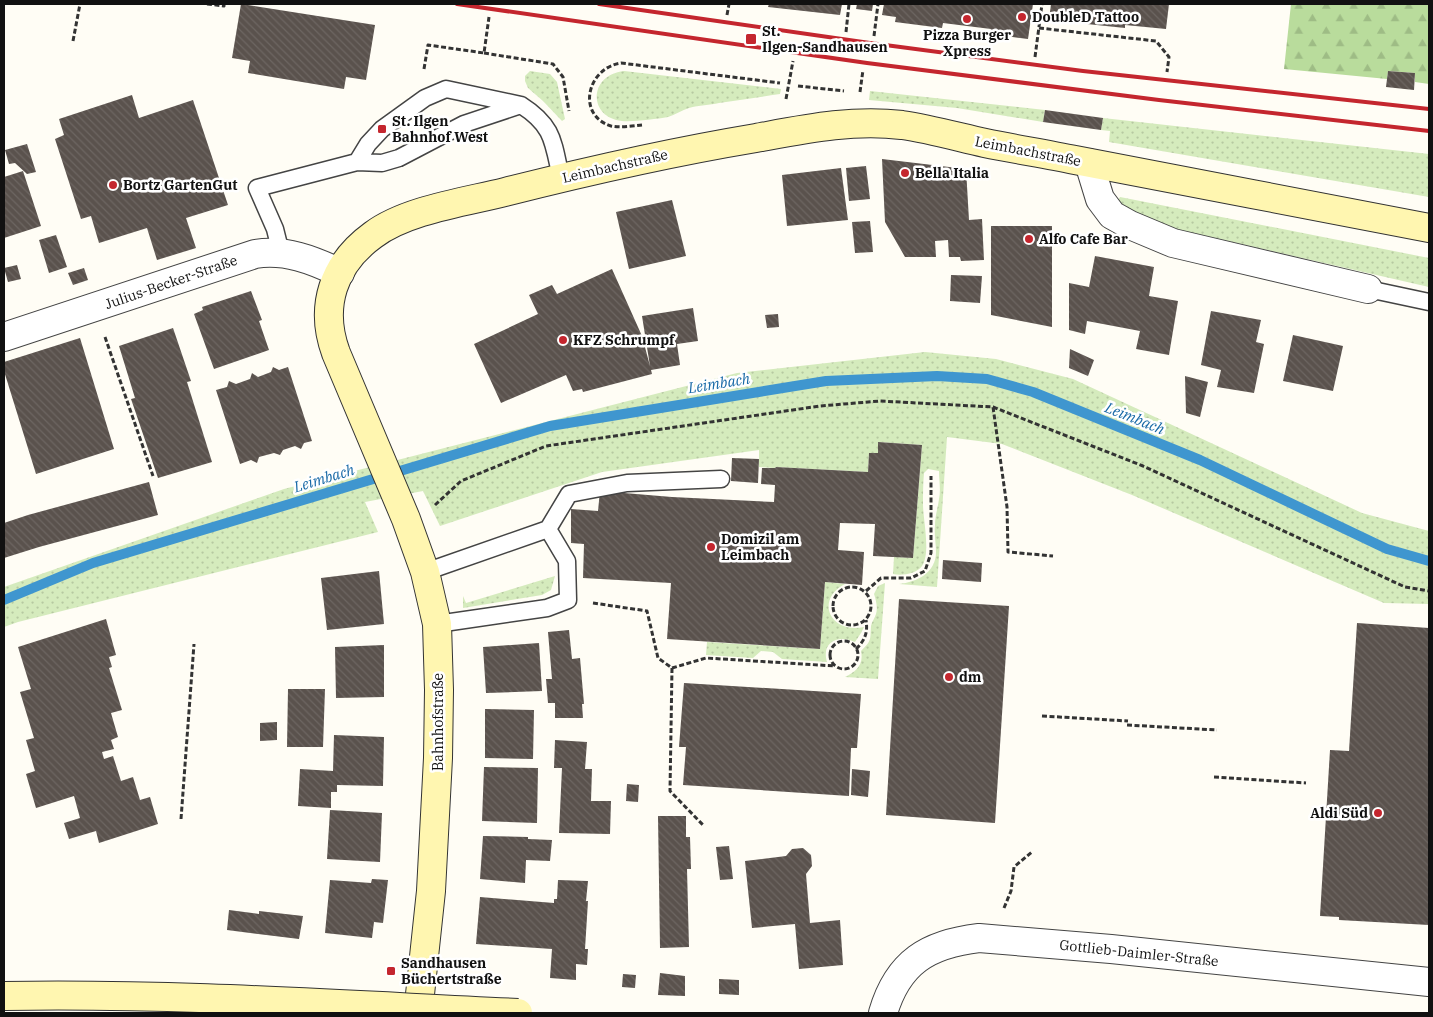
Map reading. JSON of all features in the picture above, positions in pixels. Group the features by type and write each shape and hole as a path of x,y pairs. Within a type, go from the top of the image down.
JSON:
{"street":[{"name":"Leimbachstraße","path":"373,440 336,353 329,317 329,302 334,285 345,263 360,245 377,232 399,221 431,210 561,178 688,150 826,126 865,123 902,125 1429,228"},
{"name":"Leimbachstraße","path":"1089,163 1100,199 1112,215 1130,226 1173,243 1368,289"},
{"name":"Julius-Becker-Straße","path":"4,338 265,252 305,258 340,273"},
{"name":"Bahnhofstraße","path":"373,440 425,572 437,624 439,690 438,758 431,891 418,1013"},
{"name":"Gottlieb-Daimler-Straße","path":"883,1013 888,996 896,981 915,960 931,949 963,940 979,938 1111,949 1429,982"},
{"path":"4,996 74,994 518,1013"}],"lane":[{"path":"357,162 368,144 382,129 426,98 446,89 521,105 532,112 547,127 561,178"},
{"path":"280,253 275,229 257,188 357,162 382,162 399,158 464,124 521,105"},
{"path":"1368,289 1429,302"},
{"path":"425,572 548,529 569,494 627,484 721,479"},
{"path":"437,624 547,608 568,600 567,561 548,529"}],"path":[{"path":"73,41 80,4"},
{"path":"207,4 224,6 224,4"},
{"path":"727,15 728,4"},
{"path":"846,32 849,4"},
{"path":"874,36 878,4"},
{"path":"1035,57 1042,4"},
{"path":"484,53 489,17"},
{"path":"1039,28 1156,41 1169,57 1167,72"},
{"path":"435,46 553,64 563,77 570,119"},
{"path":"777,101 787,99 793,61"},
{"path":"650,125 617,127 605,123 598,117 592,109 590,96 590,87 597,76 610,66 621,63 780,84"},
{"path":"860,92 863,70"},
{"path":"798,86 851,91"},
{"path":"95,308 154,476"},
{"path":"403,513 431,509 461,481 546,446 820,406 880,401 993,407 1143,466 1405,587 1429,591"},
{"path":"993,407 1007,507 1008,552 1052,556"},
{"path":"866,591 881,578 910,578 925,571 931,553 932,476"},
{"path":"848,586 854,586 866,591 870,596 872,609 866,620 854,625 842,622 837,618 833,606 837,594 848,586"},
{"path":"568,600 647,611 658,658 672,668"},
{"path":"856,649 864,640 868,629 866,620"},
{"path":"672,668 706,658 835,666 844,669 852,666 857,658 856,649 853,645 845,641 833,646 830,659 835,666"},
{"path":"181,820 194,644"},
{"path":"672,668 670,791 703,825"},
{"path":"1042,716 1217,730"},
{"path":"1214,778 1306,783"},
{"path":"1011,891 1014,867 1033,851"}],"green space":[{"path":"1291,4 1429,4 1429,84 1415,82 1415,73 1388,71 1387,79 1284,69"},
{"path":"530,71 550,74 557,82 565,119 562,121 528,88 525,76"},
{"path":"624,71 781,89 780,94 693,107 668,117 622,121 611,118 603,112 598,105 597,96 604,80 612,74"},
{"path":"870,91 1045,110 1043,122 957,108 869,100"},
{"path":"1103,118 1429,154 1429,197 1109,142 1110,131 1101,130"},
{"path":"1120,197 1429,258 1429,287 1171,228 1124,209 1118,200"},
{"path":"925,352 996,359 1073,379 1362,513 1429,531 1429,604 1384,603 1132,495 1002,444 947,437 937,587 899,584 919,579 933,566 936,552 935,522 940,492 939,471 928,469 924,473 925,560 922,566 913,573 893,574 894,557 913,558 922,445 879,442 878,453 869,453 868,472 759,467 759,450 602,472 440,526 423,491 365,502 378,532 4,627 4,587 284,489 737,373"},
{"path":"555,576 551,590 542,595 463,608 463,596 466,603"},
{"path":"825,582 845,584 836,590 830,598 830,614 835,620 842,625 852,628 864,627 855,642 843,639 832,642 826,649 827,662 782,659 773,652 761,651 753,658 706,655 707,642 820,649"},
{"path":"885,583 878,679 845,677 853,673 860,664 861,651 870,640 871,626 877,612 874,594 878,586"}],"building":[{"path":"241,4 375,25 366,80 346,77 344,89 248,73 250,61 232,58"},
{"path":"769,4 842,4 840,15 768,7"},
{"path":"857,4 873,4 872,11 856,9"},
{"path":"884,4 1033,4 1028,39 990,34 991,29 943,23 942,28 895,22 896,17 882,15"},
{"path":"1051,4 1169,4 1166,29 1125,25 1125,28 1049,20"},
{"path":"1388,71 1415,73 1414,90 1386,87"},
{"path":"132,95 139,118 193,100 228,205 186,218 196,248 157,260 147,228 99,243 91,216 81,219 55,139 64,135 59,119"},
{"path":"1045,110 1103,118 1101,130 1043,122"},
{"path":"27,144 36,172 27,174 15,163 9,164 5,150"},
{"path":"882,159 966,169 969,220 982,219 984,260 961,261 960,257 949,257 948,240 935,241 936,257 905,257 885,222"},
{"path":"866,166 870,199 849,201 846,168"},
{"path":"841,168 848,220 787,226 782,175"},
{"path":"23,171 41,226 4,238 4,177"},
{"path":"672,200 686,256 629,269 616,212"},
{"path":"870,221 873,252 855,253 852,222"},
{"path":"991,226 1052,226 1052,327 991,315"},
{"path":"56,235 67,267 49,273 39,240"},
{"path":"1095,256 1154,267 1149,296 1178,301 1169,355 1136,349 1140,331 1087,321 1085,334 1069,330 1069,283 1089,287"},
{"path":"17,265 21,279 8,282 4,268"},
{"path":"84,268 88,280 73,285 68,273"},
{"name":"KFZ Schrumpf","path":"612,269 642,336 650,366 642,316 693,308 698,341 677,344 680,365 651,370 652,374 583,392 582,389 573,391 566,375 501,403 474,344 538,314 529,295 552,285 557,294"},
{"path":"951,275 982,276 980,303 950,301"},
{"path":"251,291 262,320 259,321 269,350 214,369 194,314 203,310 202,307"},
{"path":"1211,311 1261,320 1256,342 1264,344 1254,393 1217,387 1221,370 1201,365"},
{"path":"778,314 779,327 767,328 765,315"},
{"path":"173,328 191,381 187,382 212,462 158,478 131,399 135,398 119,346"},
{"path":"1293,335 1343,346 1333,391 1283,381"},
{"path":"80,338 114,449 36,474 4,371 4,362"},
{"path":"1070,349 1094,360 1088,376 1069,368"},
{"path":"273,367 279,370 288,367 312,441 304,443 301,449 295,446 283,450 280,455 274,453 259,457 257,463 251,460 240,464 216,390 227,387 229,381 236,384 250,379 252,373 258,377 271,372"},
{"path":"1185,376 1208,382 1200,417 1186,413"},
{"name":"Domizil am Leimbach","path":"878,442 922,445 913,558 873,556 875,524 840,523 838,550 864,552 862,585 825,582 820,649 667,639 671,583 583,578 584,544 571,543 571,509 598,511 600,491 774,502 775,485 761,484 762,468 776,467 868,472 869,453 878,453"},
{"path":"732,458 759,459 758,483 731,481"},
{"path":"149,482 158,515 4,558 4,523"},
{"path":"943,560 982,563 981,582 942,579"},
{"path":"379,571 384,624 327,630 321,578"},
{"name":"dm","path":"899,599 1009,606 995,823 886,815"},
{"path":"106,619 116,655 109,657 112,667 109,668 122,710 111,713 118,737 111,740 114,749 102,752 104,759 113,756 121,781 133,777 140,800 150,797 158,824 99,843 96,831 69,839 64,823 80,818 74,796 36,808 26,774 35,771 26,740 34,738 20,692 31,689 18,647"},
{"name":"Aldi Süd","path":"1357,623 1429,628 1429,925 1339,920 1339,917 1320,916 1330,750 1349,751"},
{"path":"569,630 572,659 580,658 584,704 582,704 583,718 555,718 555,703 548,703 546,679 552,679 548,632"},
{"path":"539,643 542,691 486,693 483,647"},
{"path":"384,645 384,697 336,698 335,647"},
{"path":"684,683 861,694 857,748 851,748 849,796 683,785 686,747 679,747"},
{"path":"288,689 325,689 323,747 287,747"},
{"path":"485,709 534,710 533,759 485,758"},
{"path":"277,722 277,740 260,741 260,723"},
{"path":"334,735 384,737 383,786 337,785 337,792 331,792 331,808 298,806 300,769 333,771"},
{"path":"555,740 587,742 585,769 592,769 591,801 611,801 610,834 559,833 562,768 554,768"},
{"path":"484,767 538,768 537,823 482,821"},
{"path":"852,769 870,771 868,797 851,795"},
{"path":"627,784 639,785 638,802 626,801"},
{"path":"330,810 382,813 380,862 327,859"},
{"path":"658,816 686,816 686,837 690,837 691,869 687,869 689,947 660,948"},
{"path":"483,836 528,837 528,839 552,840 550,861 526,860 525,883 480,879"},
{"path":"729,846 733,879 720,880 716,847"},
{"path":"803,848 811,855 812,866 806,874 810,923 840,920 843,965 799,969 795,924 752,928 745,861 786,856 792,849"},
{"path":"372,879 388,880 383,923 374,922 372,938 325,933 330,880 371,883"},
{"path":"558,880 588,881 585,949 588,949 587,965 576,964 576,980 550,978 552,949 476,944 480,897 554,903 554,899 557,899"},
{"path":"229,910 259,914 259,911 303,916 299,939 227,930"},
{"path":"660,973 685,976 685,996 658,995"},
{"path":"623,974 636,975 635,988 622,987"},
{"path":"719,979 739,980 739,995 719,994"}],"waterway":[{"name":"Leimbach","path":"4,600 93,563 550,426 826,381 937,376 987,379 1033,392 1200,460 1387,549 1429,561"}],"railway":[{"path":"457,4 867,63 1159,100 1429,131"},
{"path":"599,4 1083,71 1429,109"}],"place":[{"name":"DoubleD Tattoo","path":"1022,17"},
{"name":"Pizza Burger Xpress","path":"967,19"},
{"name":"St. Ilgen-Sandhausen","path":"751,39"},
{"name":"St. Ilgen Bahnhof West","path":"382,129"},
{"name":"Bella Italia","path":"905,173"},
{"name":"Bortz GartenGut","path":"113,185"},
{"name":"Alfo Cafe Bar","path":"1029,239"},
{"name":"KFZ Schrumpf","path":"563,340"},
{"name":"Domizil am Leimbach","path":"711,547"},
{"name":"dm","path":"949,677"},
{"name":"Aldi Süd","path":"1378,813"},
{"name":"Sandhausen Büchertstraße","path":"391,971"}]}
